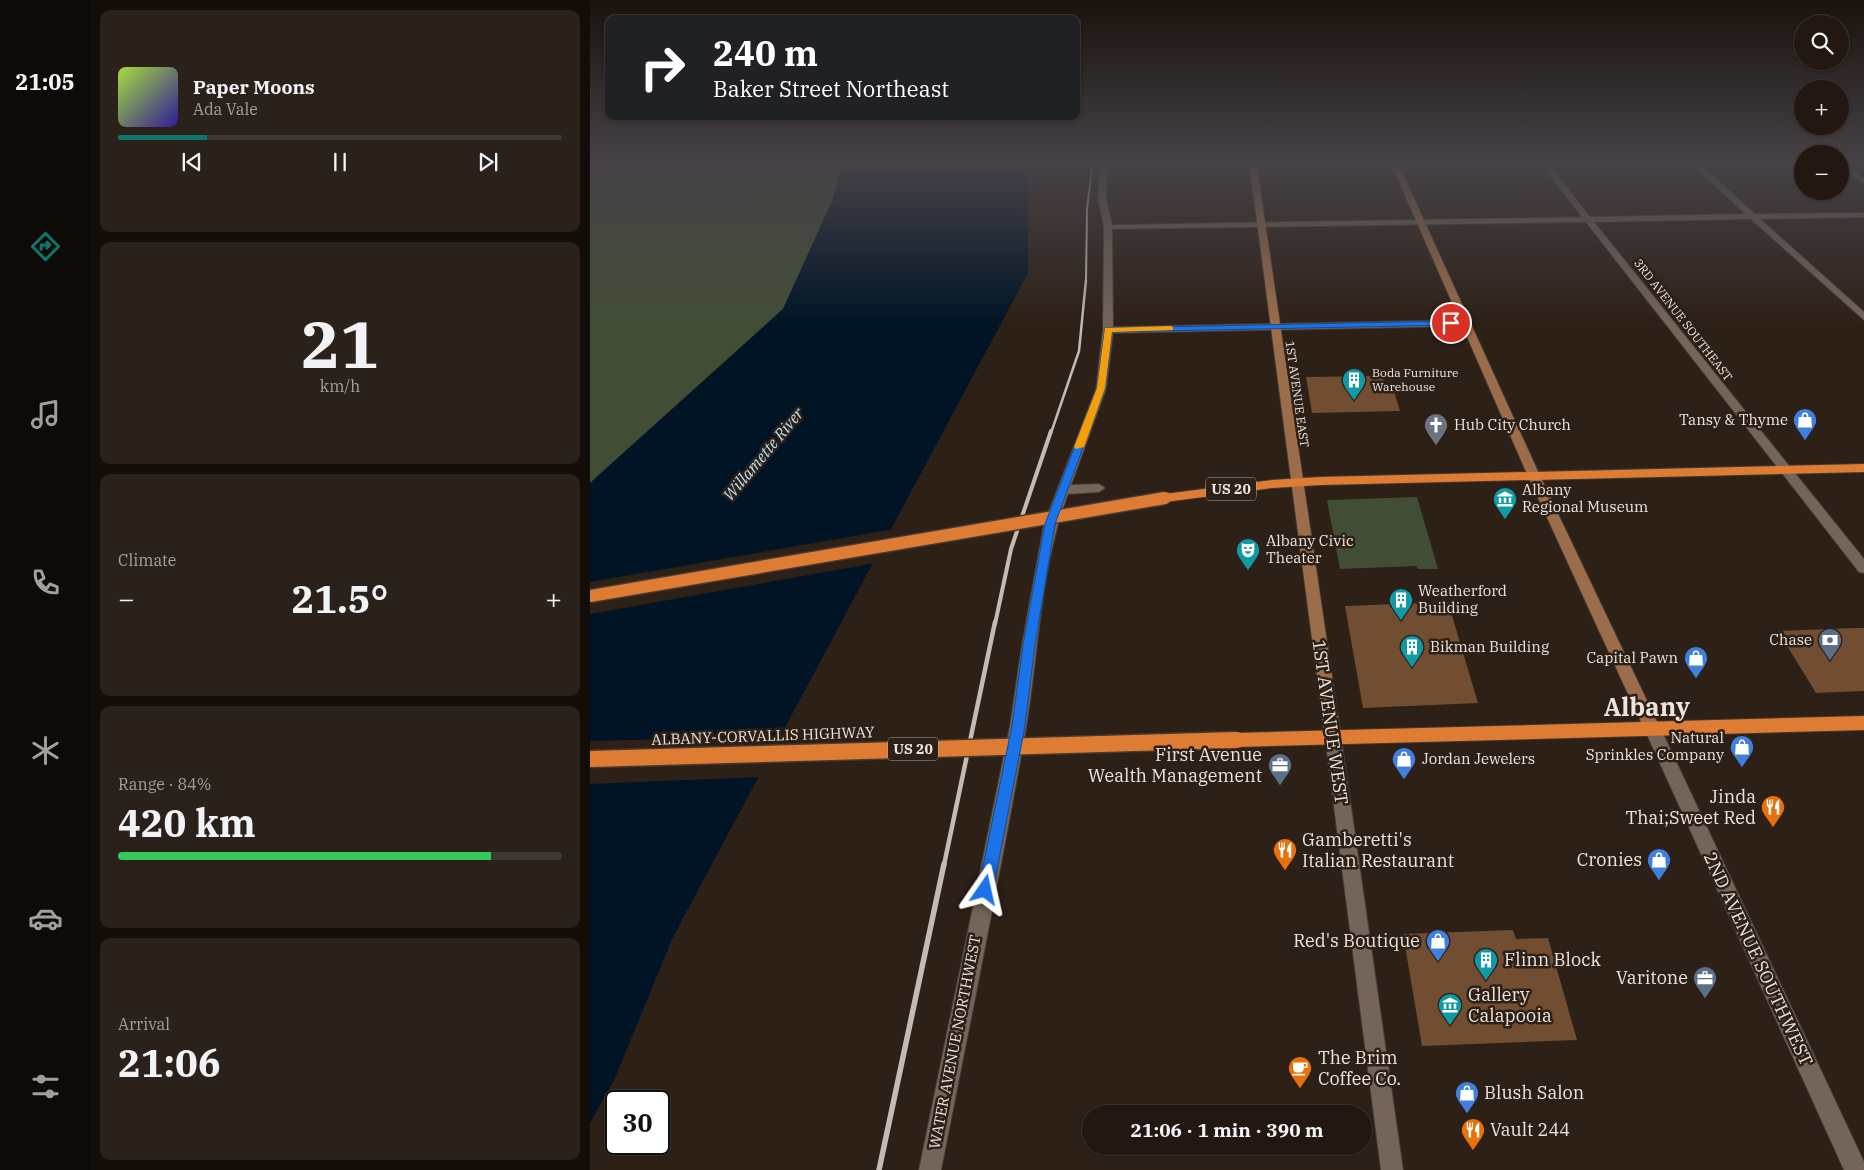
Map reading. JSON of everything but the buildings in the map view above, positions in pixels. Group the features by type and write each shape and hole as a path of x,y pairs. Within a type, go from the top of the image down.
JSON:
{"highway":[{"name":"US 20","path":"590,596 1165,498 1296,482 1864,468"},
{"name":"US 20","path":"1333,737 1864,722"},
{"name":"ALBANY-CORVALLIS HIGHWAY","path":"590,759 1333,737"}],"main road":[{"name":"1ST AVENUE EAST","path":"1260,216 1296,482"},
{"name":"2ND AVENUE SOUTHWEST","path":"1417,216 1534,476 1652,728"},
{"name":"1ST AVENUE WEST","path":"1296,482 1333,737"}],"street":[{"name":"WATER AVENUE NORTHWEST","path":"930,1170 1018,726 1042,560 1050,524 1101,388 1108,330 1108,227 1106,216"},
{"name":"3RD AVENUE SOUTHEAST","path":"1585,216 1864,568"},
{"path":"1108,227 1830,216"},
{"path":"1752,217 1863,316"},
{"path":"1108,330 1466,323"},
{"path":"1062,490 1099,488"},
{"name":"2ND AVENUE SOUTHWEST","path":"1652,728 1856,1170"},
{"name":"1ST AVENUE WEST","path":"1333,737 1392,1170"}],"green space":[{"path":"590,216 825,216 783,309 590,483"},
{"path":"1417,497 1438,569 1418,569 1416,566 1340,569 1327,500"}],"water":[{"name":"Willamette River","path":"825,216 1027,216 1028,273 673,937 615,1078 608,1090 605,1090 605,1096 590,1123 590,483 783,309"}],"pier":[{"path":"894,529 876,563 590,614 590,582"},
{"path":"784,736 761,777 590,784 590,741"}],"railway":[{"path":"1086,282 1087,216"},
{"path":"1051,433 1079,351 1086,280"},
{"path":"995,624 1011,549 1051,431"},
{"path":"944,865 995,622"},
{"path":"879,1170 944,864"}],"slow traffic":[{"path":"1079,447 1101,388 1108,330 1171,329"}],"place":[{"name":"Boda Furniture Warehouse","path":"1354,401"},
{"name":"Tansy & Thyme","path":"1805,441"},
{"name":"Hub City Church","path":"1436,446"},
{"name":"Albany Regional Museum","path":"1505,520"},
{"name":"Albany Civic Theater","path":"1248,571"},
{"name":"Weatherford Building","path":"1401,621"},
{"name":"Chase","path":"1830,661"},
{"name":"Bikman Building","path":"1412,668"},
{"name":"Capital Pawn","path":"1696,679"},
{"name":"Natural Sprinkles Company","path":"1742,768"},
{"name":"Jordan Jewelers","path":"1404,780"},
{"name":"First Avenue Wealth Management","path":"1280,786"},
{"name":"Jinda Thai;Sweet Red","path":"1773,828"},
{"name":"Gamberetti's Italian Restaurant","path":"1285,871"},
{"name":"Cronies","path":"1659,881"},
{"name":"Red's Boutique","path":"1438,962"},
{"name":"Flinn Block","path":"1486,981"},
{"name":"Varitone","path":"1705,999"},
{"name":"Gallery Calapooia","path":"1450,1026"},
{"name":"The Brim Coffee Co.","path":"1300,1089"},
{"name":"Blush Salon","path":"1467,1114"},
{"name":"Vault 244","path":"1473,1151"}],"district":[{"name":"Albany","path":"1647,707"}],"route":[{"path":"985,890 1018,726 1042,560 1050,524 1101,388 1108,330 1451,323"}]}
